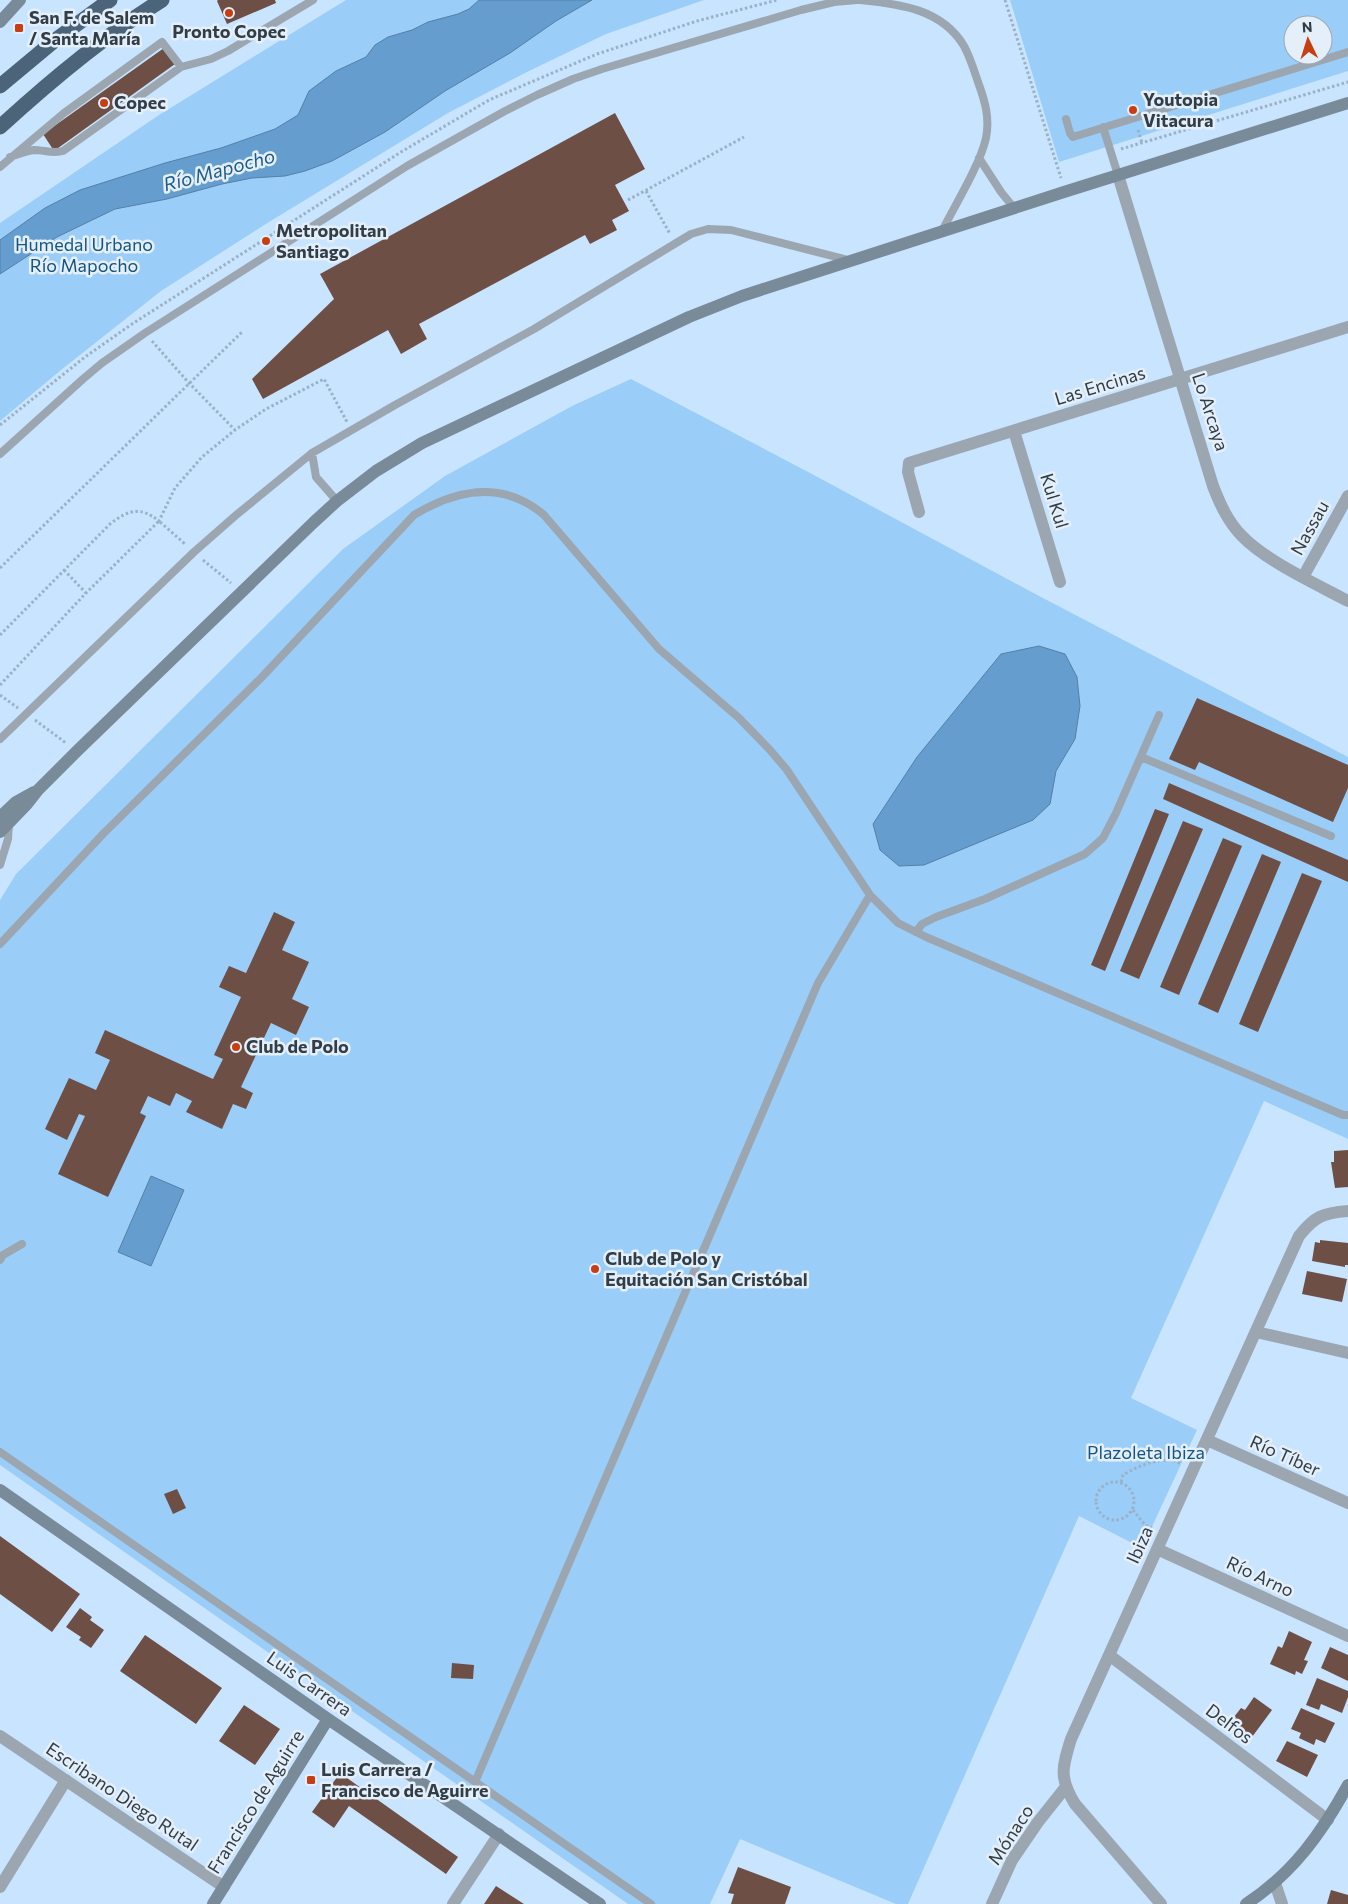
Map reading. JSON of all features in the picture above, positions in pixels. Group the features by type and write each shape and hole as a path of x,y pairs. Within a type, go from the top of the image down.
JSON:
{"highway":[{"path":"0,86 54,41 110,0"},
{"path":"0,127 101,43 162,0"}],"main road":[{"path":"1,18 20,0"},
{"path":"3,824 16,802 38,790 206,625 337,501 391,461 446,430 689,317 742,296 850,260 1348,103"},
{"name":"Luis Carrera","path":"0,1490 328,1719 600,1904"},
{"name":"Francisco de Aguirre","path":"213,1904 328,1719"},
{"path":"1246,1904 1275,1883 1303,1855 1328,1820 1348,1785"}],"street":[{"name":"Lo Arcaya","path":"1118,175 1214,486 1224,511 1242,536 1254,546 1303,577 1348,601"},
{"name":"Las Encinas","path":"918,512 908,472 909,463 1348,327"},
{"name":"Kul Kul","path":"1014,431 1060,582"},
{"name":"Nassau","path":"1303,577 1348,496"},
{"name":"Ibiza","path":"1161,1904 1075,1804 1066,1788 1063,1766 1071,1739 1299,1236 1316,1218 1328,1212 1348,1211"},
{"path":"1256,1332 1348,1353"},
{"name":"Río Tíber","path":"1207,1440 1348,1504"},
{"name":"Río Arno","path":"1157,1549 1348,1636"},
{"name":"Delfos","path":"1109,1655 1328,1820"},
{"name":"Escribano Diego Rutal","path":"0,1736 224,1887"},
{"path":"0,1887 66,1780"},
{"name":"Mónaco","path":"992,1904 1012,1860 1038,1822 1066,1788"},
{"path":"453,1904 499,1834"},
{"path":"1275,1883 1282,1904"}],"lane":[{"path":"10,157 35,150 57,153 63,151 182,67 211,59 228,51 313,0"},
{"path":"0,454 82,379 145,333 408,166 537,95 573,79 801,10 834,2 859,0 889,3 918,10 935,18 951,29 965,47 985,101 989,121 986,139 979,158 942,231"},
{"path":"0,167 64,113 162,42 182,67"},
{"path":"1066,119 1073,137 1348,52"},
{"path":"1102,127 1118,175"},
{"path":"979,158 997,187 1014,208"},
{"path":"0,738 194,552 234,516 312,454 351,430 534,329 691,234 708,229 731,230 850,260"},
{"path":"312,454 316,477 337,501"},
{"path":"0,944 103,834 261,678 414,515 430,505 453,496 486,490 516,498 532,505 544,515 659,649 739,718 770,750 786,770 870,895 898,923 1343,1115 1348,1115"},
{"path":"916,932 922,924 936,917 985,899 1085,854 1102,838 1116,813 1159,715"},
{"path":"1141,757 1331,836"},
{"path":"0,865 7,845 3,824"},
{"path":"475,1782 818,983 870,895"},
{"path":"0,1260 3,1255 22,1244"},
{"path":"0,1452 651,1904"}],"path":[{"path":"1005,0 1064,192"},
{"path":"1111,152 1348,82"},
{"path":"628,200 744,137"},
{"path":"646,191 676,243"},
{"path":"0,568 242,331"},
{"path":"145,333 188,382 235,430"},
{"path":"0,686 86,593 159,521 175,488 202,457 235,430 266,409 324,380 351,430"},
{"path":"0,634 111,523 124,514 135,511 149,513 159,521"},
{"path":"64,570 86,593"},
{"path":"0,695 77,751"},
{"path":"1121,1482 1123,1475 1133,1469 1167,1459 1176,1461 1193,1471"},
{"path":"1109,1482 1121,1482 1130,1489 1134,1499 1133,1510 1125,1518 1114,1521 1104,1518 1096,1509 1095,1498 1100,1488 1109,1482"},
{"path":"1133,1510 1145,1525 1165,1533"}],"green space":[{"name":"Humedal Urbano Río Mapocho","path":"346,0 704,0 606,34 448,113 269,222 161,291 0,421 0,223 159,115"},
{"name":"Youtopia Vitacura","path":"1010,0 1348,0 1348,71 1059,162"},
{"name":"Club de Polo y Equitación San Cristóbal","path":"631,379 1041,597 1348,757 1348,1139 1264,1101 1131,1398 1197,1430 1142,1548 1079,1516 908,1904 896,1904 740,1839 710,1904 628,1904 0,1465 0,900 16,874 343,549 445,476 572,406"}],"water":[{"name":"Río Mapocho","path":"479,0 592,0 556,21 510,53 445,91 385,132 332,161 285,176 252,178 167,199 115,209 57,237 0,274 0,240 45,208 80,190 165,163 221,148 275,129 298,115 309,91 336,71 366,57 375,45 388,37 412,30 428,22 458,14 469,9"},
{"path":"1039,646 1065,654 1077,677 1080,706 1075,739 1056,771 1050,804 1033,820 924,865 899,866 880,850 873,824 917,757 1001,654"},
{"path":"151,1176 184,1190 151,1266 118,1252"}],"building":[{"path":"218,0 275,0 276,3 227,24"},
{"path":"164,48 175,64 54,151 43,134"},
{"path":"615,113 645,169 615,185 629,211 612,220 617,230 590,244 585,235 419,324 427,339 401,354 388,330 263,399 252,379 334,299 320,274"},
{"path":"1197,698 1348,765 1348,788 1333,822 1199,762 1195,770 1169,759"},
{"path":"1169,783 1348,860 1348,882 1163,799"},
{"path":"1155,809 1169,814 1105,971 1091,965"},
{"path":"1183,821 1203,829 1139,979 1120,971"},
{"path":"1223,838 1242,846 1179,995 1160,987"},
{"path":"1262,854 1281,862 1218,1013 1198,1004"},
{"path":"1302,873 1322,881 1258,1032 1239,1024"},
{"path":"274,912 295,922 282,950 309,962 292,999 309,1007 296,1035 271,1023 241,1087 253,1093 246,1109 233,1104 222,1129 186,1112 192,1101 176,1093 170,1106 148,1096 140,1113 146,1116 108,1197 58,1174 85,1116 79,1114 67,1140 45,1129 69,1078 96,1090 110,1060 95,1053 105,1030 213,1079 223,1059 214,1055 241,997 219,987 229,966 246,973"},
{"path":"1348,1150 1348,1187 1335,1188 1331,1162 1334,1162 1334,1151"},
{"path":"1320,1240 1348,1243 1348,1265 1345,1265 1345,1267 1312,1261 1315,1242 1320,1243"},
{"path":"1307,1271 1347,1279 1342,1302 1302,1294"},
{"path":"177,1489 186,1508 173,1514 164,1494"},
{"path":"0,1536 80,1594 52,1632 0,1594"},
{"path":"80,1608 92,1617 90,1620 104,1630 91,1648 79,1640 81,1637 66,1627"},
{"path":"1289,1631 1312,1642 1304,1660 1308,1661 1302,1674 1296,1671 1295,1675 1270,1664 1278,1646 1282,1648"},
{"path":"145,1635 222,1688 196,1724 120,1671"},
{"path":"1330,1647 1348,1655 1348,1681 1321,1668"},
{"path":"452,1663 474,1665 473,1679 451,1678"},
{"path":"1317,1678 1348,1691 1348,1697 1342,1713 1321,1704 1319,1710 1306,1705"},
{"path":"1254,1697 1272,1710 1252,1737 1234,1724 1237,1720 1234,1717 1241,1708 1245,1710"},
{"path":"244,1705 280,1729 255,1765 219,1741"},
{"path":"1301,1708 1335,1723 1325,1743 1316,1739 1314,1745 1299,1738 1301,1733 1291,1729"},
{"path":"1287,1741 1318,1755 1307,1777 1276,1761"},
{"path":"340,1773 458,1857 446,1874 349,1806 334,1828 312,1812"},
{"path":"738,1867 791,1887 785,1904 731,1904 734,1894 728,1893"},
{"path":"496,1886 524,1904 484,1904"},
{"path":"1331,1890 1348,1895 1348,1904 1327,1904"}],"place":[{"name":"Pronto Copec","path":"229,13"},
{"name":"San F. de Salem / Santa María","path":"19,28"},
{"name":"Copec","path":"104,103"},
{"name":"Youtopia Vitacura","path":"1133,110"},
{"name":"Metropolitan Santiago","path":"266,241"},
{"name":"Club de Polo","path":"236,1047"},
{"name":"Club de Polo y Equitación San Cristóbal","path":"595,1269"},
{"name":"Luis Carrera / Francisco de Aguirre","path":"311,1780"}],"park label":[{"name":"Plazoleta Ibiza","path":"1146,1453"}]}
